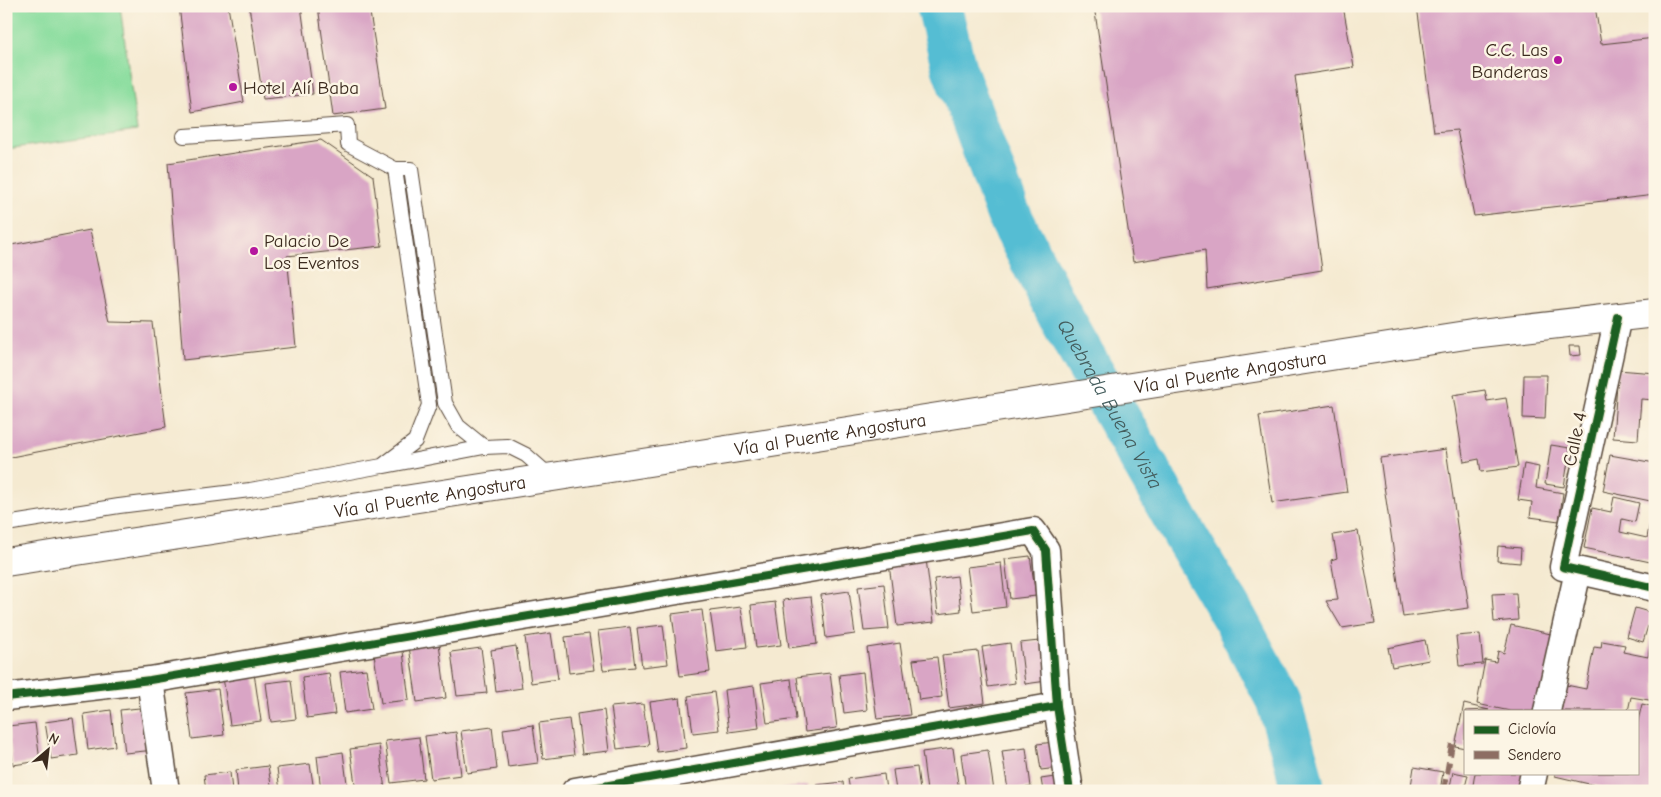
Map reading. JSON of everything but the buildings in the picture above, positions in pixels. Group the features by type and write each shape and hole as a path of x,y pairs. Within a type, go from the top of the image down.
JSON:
{"main road":[{"name":"Vía al Puente Angostura","path":"6,562 1472,334 1655,313"}],"street":[{"name":"Calle 4","path":"1548,710 1570,569 1618,318"},
{"path":"6,697 150,680 1033,531 1046,550 1057,706 1070,791"},
{"path":"1570,569 1655,588"},
{"path":"150,680 166,791"},
{"path":"575,791 1057,706"},
{"path":"1530,791 1534,774"}],"lane":[{"path":"184,136 347,125 348,144 395,169 411,169 445,403 458,426 484,447"},
{"path":"382,466 415,440 429,405 395,169"},
{"path":"6,524 119,506 250,490 484,447 508,446 526,455 552,477"}],"green space":[{"path":"6,6 120,6 137,131 6,149"}],"waterway":[{"name":"Quebrada Buena Vista","path":"939,6 954,68 1008,213 1063,321 1236,621 1278,700 1303,791"}],"marked path":[{"path":"1444,791 1452,744"}],"cycle path":[{"path":"1618,317 1563,567 1655,588"},
{"path":"6,697 150,680 1033,531 1046,550 1057,706 1070,791"},
{"path":"575,791 1057,706"}],"place":[{"name":"C.C. Las Banderas","path":"1558,60"},
{"name":"Hotel Alí Baba","path":"233,87"},
{"name":"Palacio De Los Eventos","path":"254,251"}]}
